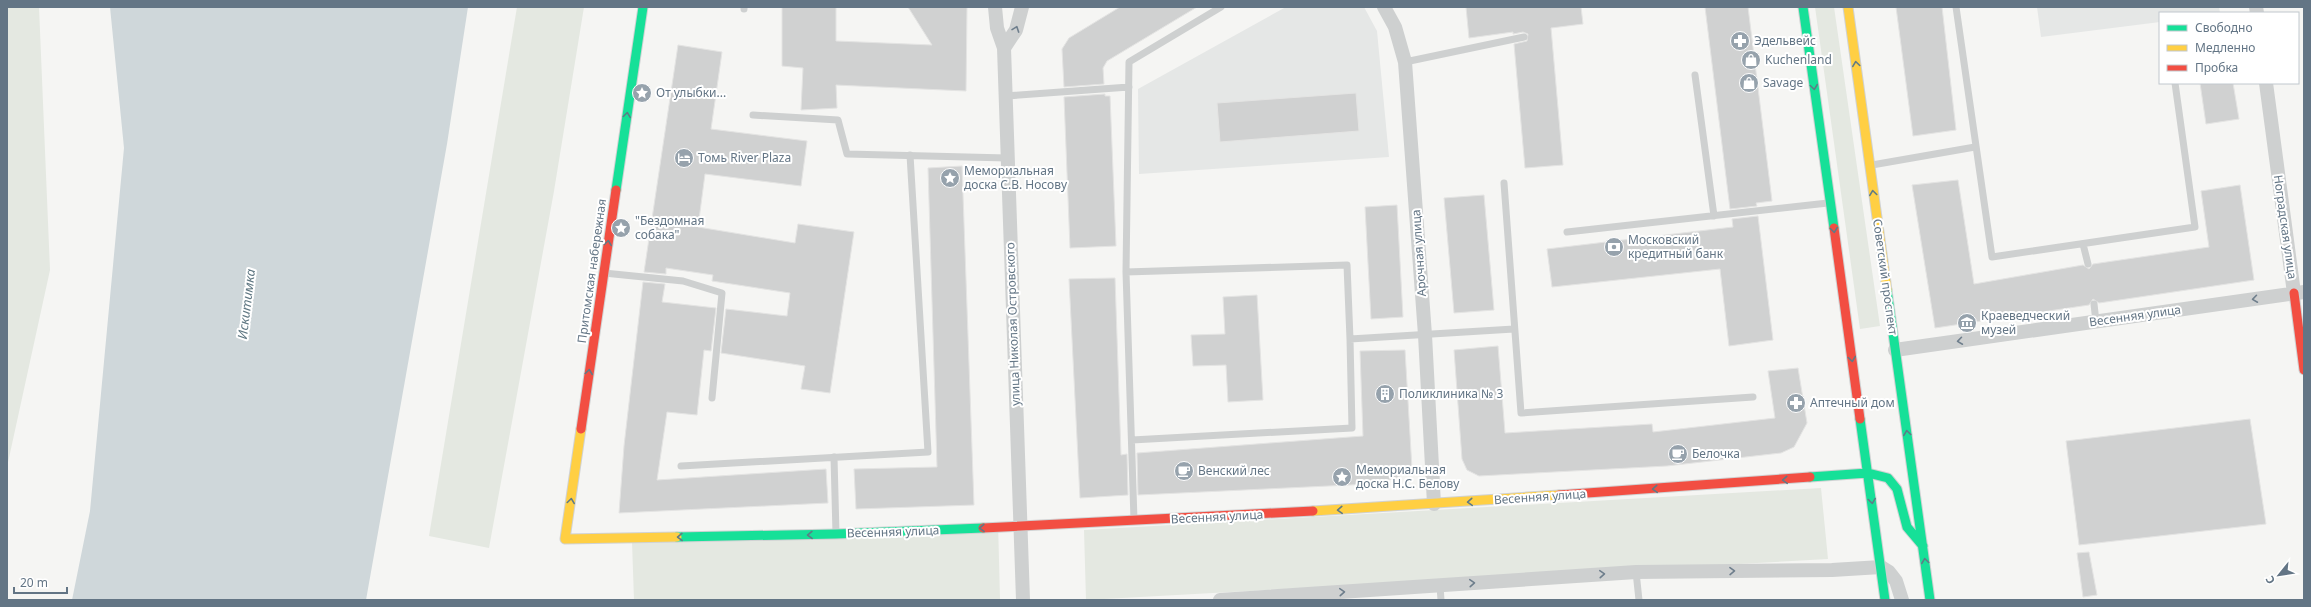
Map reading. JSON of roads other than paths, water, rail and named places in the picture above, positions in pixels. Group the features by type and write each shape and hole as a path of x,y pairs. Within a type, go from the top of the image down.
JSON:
{"street":[{"name":"Притомская набережная","path":"565,539 643,7"},
{"name":"улица Николая Островского","path":"995,7 997,28 1004,48 1023,600"},
{"path":"1004,48 1016,30 1022,7"},
{"name":"Арочная улица","path":"1384,7 1395,27 1404,62 1425,335 1434,504"},
{"path":"1803,7 1885,600"},
{"name":"Советский проспект","path":"1848,7 1930,600"},
{"name":"Ноградская улица","path":"2266,84 2299,292 2304,370"},
{"name":"Весенняя улица","path":"1895,350 2299,292"},
{"path":"1868,473 1888,476 1894,483 1905,525 1912,536 1922,546"},
{"name":"Весенняя улица","path":"565,539 836,534 1134,522 1434,504 1868,473"},
{"path":"1220,600 1636,572 1832,570 1881,567 1889,572 1896,581 1902,600"}],"lane":[{"path":"1134,522 1126,272 1129,62 1221,7"},
{"path":"1956,7 1992,257 2195,227 2175,84"},
{"path":"1404,62 1524,37"},
{"path":"1695,76 1714,216"},
{"path":"1006,96 1129,87"},
{"path":"753,115 838,120 847,154 1007,158"},
{"path":"1870,166 1975,147"},
{"path":"681,466 928,452 910,155"},
{"path":"1504,183 1521,414 1753,397"},
{"path":"1567,232 1830,203"},
{"path":"2083,244 2088,264"},
{"path":"1126,272 1347,265 1350,339 1352,428 1132,440"},
{"path":"604,273 683,281 722,293 712,398"},
{"path":"2094,304 2096,322"},
{"path":"1350,339 1514,329"},
{"path":"834,457 836,534"},
{"path":"1636,572 1639,600"},
{"path":"1440,586 1441,600"}],"water":[{"name":"Искитимка","path":"110,7 468,7 447,144 366,600 72,600 90,511 124,148"}],"place":[{"name":"Эдельвейс","path":"1740,41"},
{"name":"Kuchenland","path":"1751,60"},
{"name":"Savage","path":"1749,83"},
{"name":"От улыбки...","path":"642,93"},
{"name":"Томь River Plaza","path":"684,158"},
{"name":"Мемориальная доска С.В. Носову","path":"950,178"},
{"name":"\"Бездомная собака\"","path":"621,228"},
{"name":"Московский кредитный банк","path":"1614,247"},
{"name":"Краеведческий музей","path":"1967,323"},
{"name":"Поликлиника № 3","path":"1385,394"},
{"name":"Аптечный дом","path":"1796,403"},
{"name":"Белочка","path":"1678,454"},
{"name":"Венский лес","path":"1184,471"},
{"name":"Мемориальная доска Н.С. Белову","path":"1342,477"}]}
